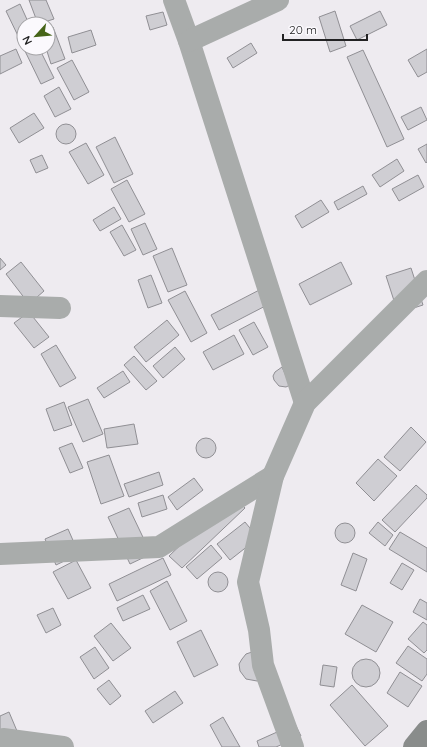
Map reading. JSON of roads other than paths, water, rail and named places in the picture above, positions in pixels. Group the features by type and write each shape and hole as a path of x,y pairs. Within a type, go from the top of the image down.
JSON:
{"street":[{"path":"174,0 189,41 305,403"},
{"path":"189,41 278,0"},
{"path":"294,747 263,665 259,630 248,582 273,476 305,403 427,281"},
{"path":"0,306 60,308"},
{"path":"0,554 159,547 273,476"},
{"path":"414,747 427,731"},
{"path":"0,740 3,739 63,747"}]}
